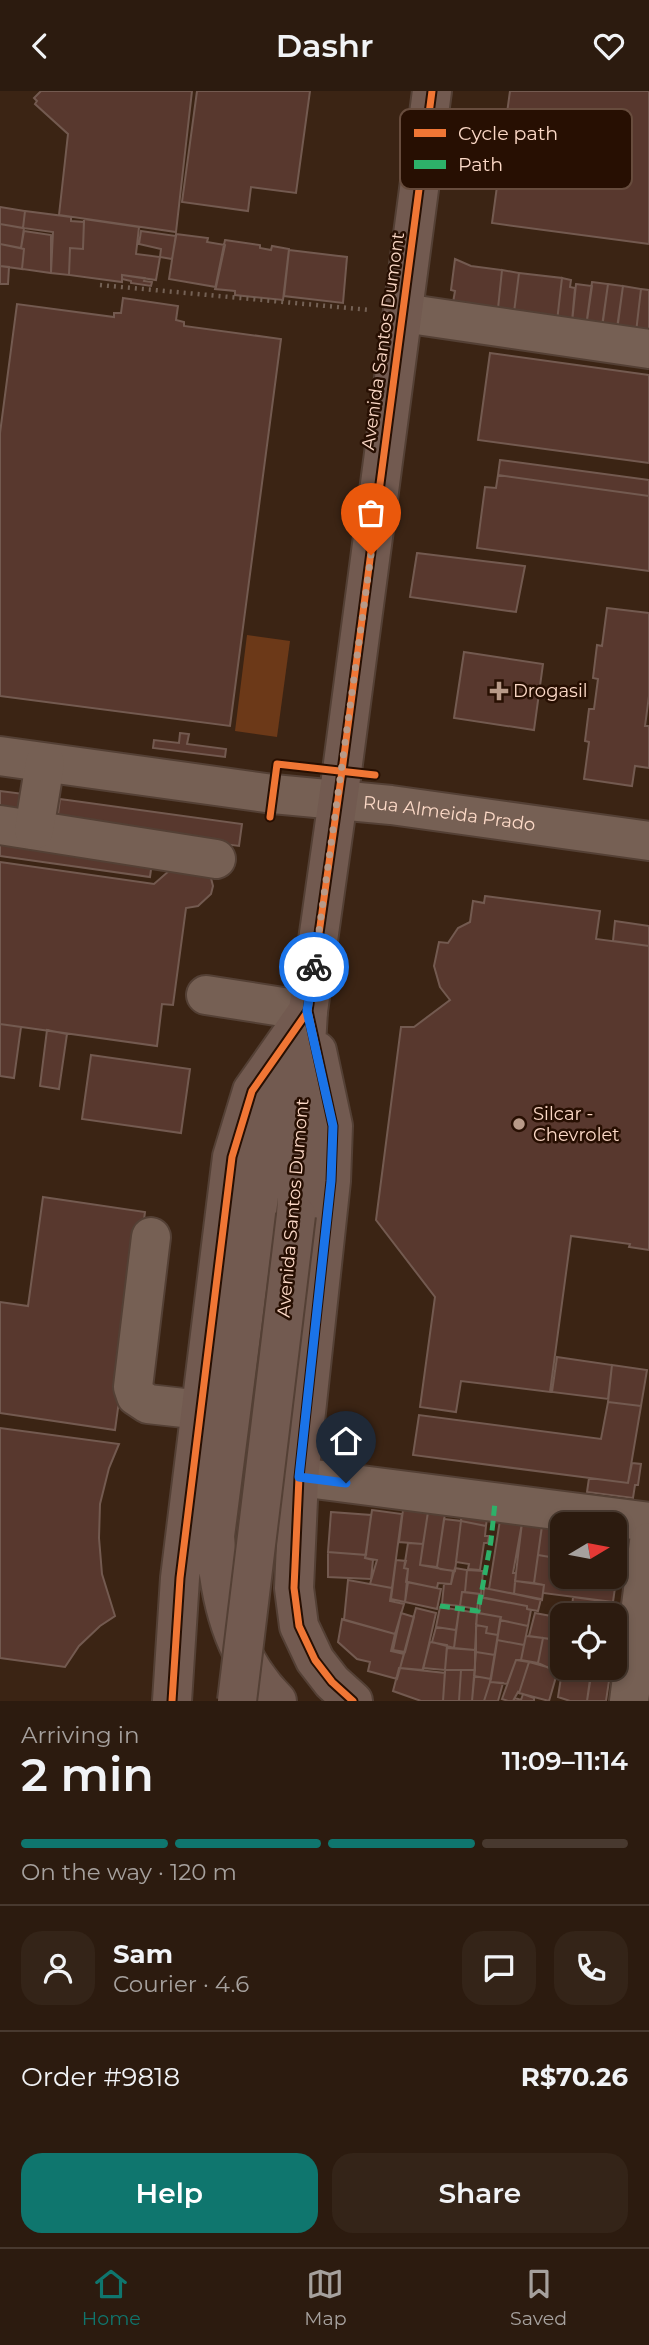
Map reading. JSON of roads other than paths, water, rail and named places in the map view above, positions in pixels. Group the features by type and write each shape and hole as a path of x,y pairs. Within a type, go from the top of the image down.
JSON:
{"main road":[{"name":"Avenida Santos Dumont","path":"430,109 432,91"},
{"name":"Avenida Santos Dumont","path":"237,1701 296,1215 307,1011 338,801 419,189"},
{"path":"172,1701 180,1578 233,1157 252,1091 307,1011"},
{"path":"307,1011 333,1126 331,1181 299,1477 294,1588 299,1626 314,1660 332,1682 353,1701"},
{"path":"277,1701 259,1682 236,1641 217,1561 215,1536 270,1105 281,1048"}],"street":[{"path":"403,313 649,349"},
{"name":"Rua Almeida Prado","path":"0,756 338,801 391,805 649,841"},
{"path":"45,762 17,828 216,859"},
{"path":"205,995 307,1011"},
{"path":"150,1237 134,1387 136,1396 148,1404 202,1410"},
{"path":"299,1477 649,1522"},
{"path":"629,1701 649,1542"}],"place":[{"name":"Drogasil","path":"499,691"},
{"name":"Silcar - Chevrolet","path":"519,1124"}]}
